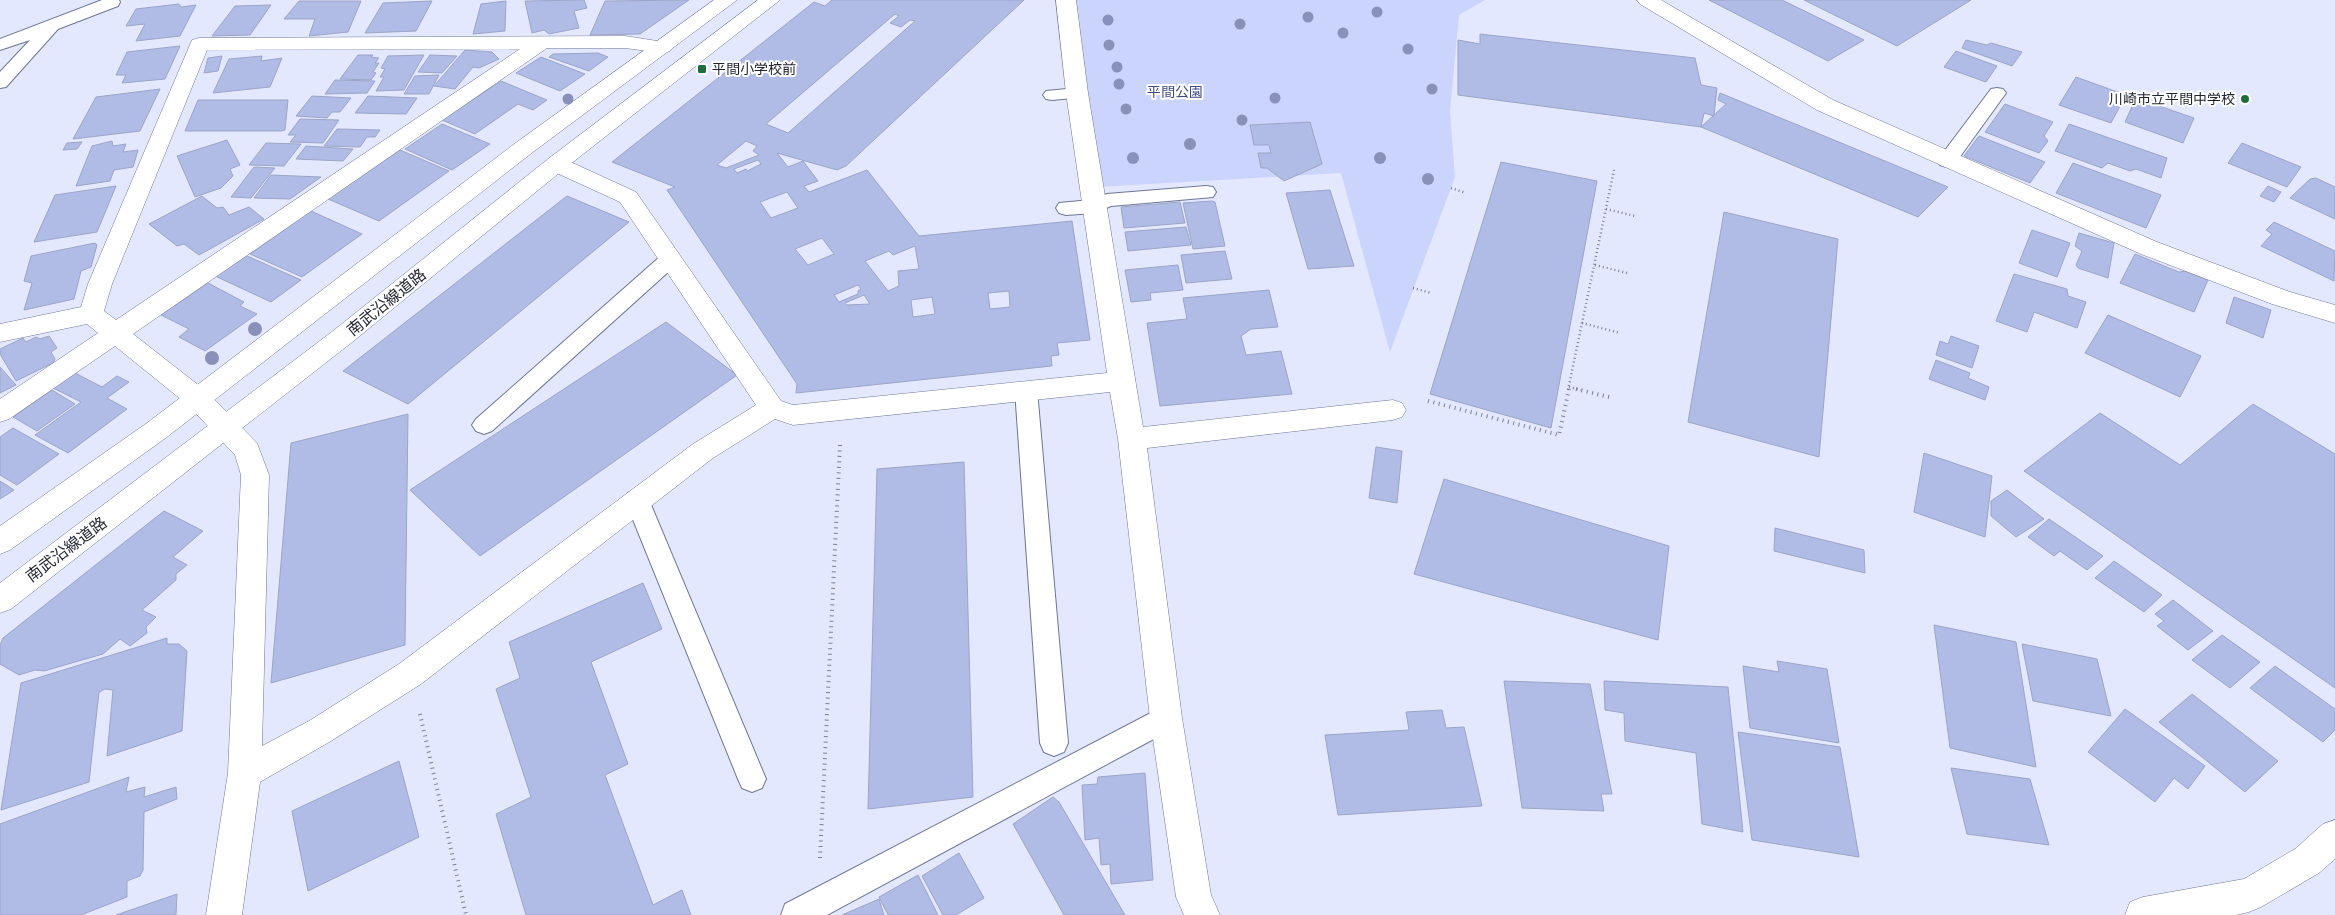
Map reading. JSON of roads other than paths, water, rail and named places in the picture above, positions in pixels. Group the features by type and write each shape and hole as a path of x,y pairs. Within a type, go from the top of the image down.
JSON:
{"street":[{"path":"0,542 122,456 525,147 727,0"},
{"name":"南武沿線道路","path":"0,600 342,337 556,164 770,0"},
{"path":"1066,0 1064,94 1094,206 1121,381 1132,439 1166,718 1194,897 1202,915"},
{"path":"1647,0 1825,105 2150,248 2281,298 2335,314"},
{"path":"91,314 100,284 199,44 540,44 625,42 663,47"},
{"path":"0,412 540,44"},
{"path":"556,164 628,197 772,408 793,415 1121,381"},
{"path":"0,333 91,314"},
{"path":"91,314 115,334 159,365 198,398 247,450 255,475 245,773 224,915"},
{"path":"245,773 320,731 410,674 703,451 772,408"},
{"path":"1132,439 1393,410"},
{"path":"2150,914 2249,895 2307,861 2335,836"}],"lane":[{"path":"0,83 52,26 72,0"},
{"path":"0,45 112,2"},
{"path":"1947,160 1997,93"},
{"path":"1066,208 1094,206 1107,200 1206,192"},
{"path":"484,425 670,259"},
{"path":"1026,390 1054,743"},
{"path":"637,500 752,779"},
{"path":"807,909 1166,718"}],"place":[{"name":"平間小学校前","path":"702,69"},
{"name":"川崎市立平間中学校","path":"2245,99"}],"park label":[{"name":"平間公園","path":"1175,92"}]}
